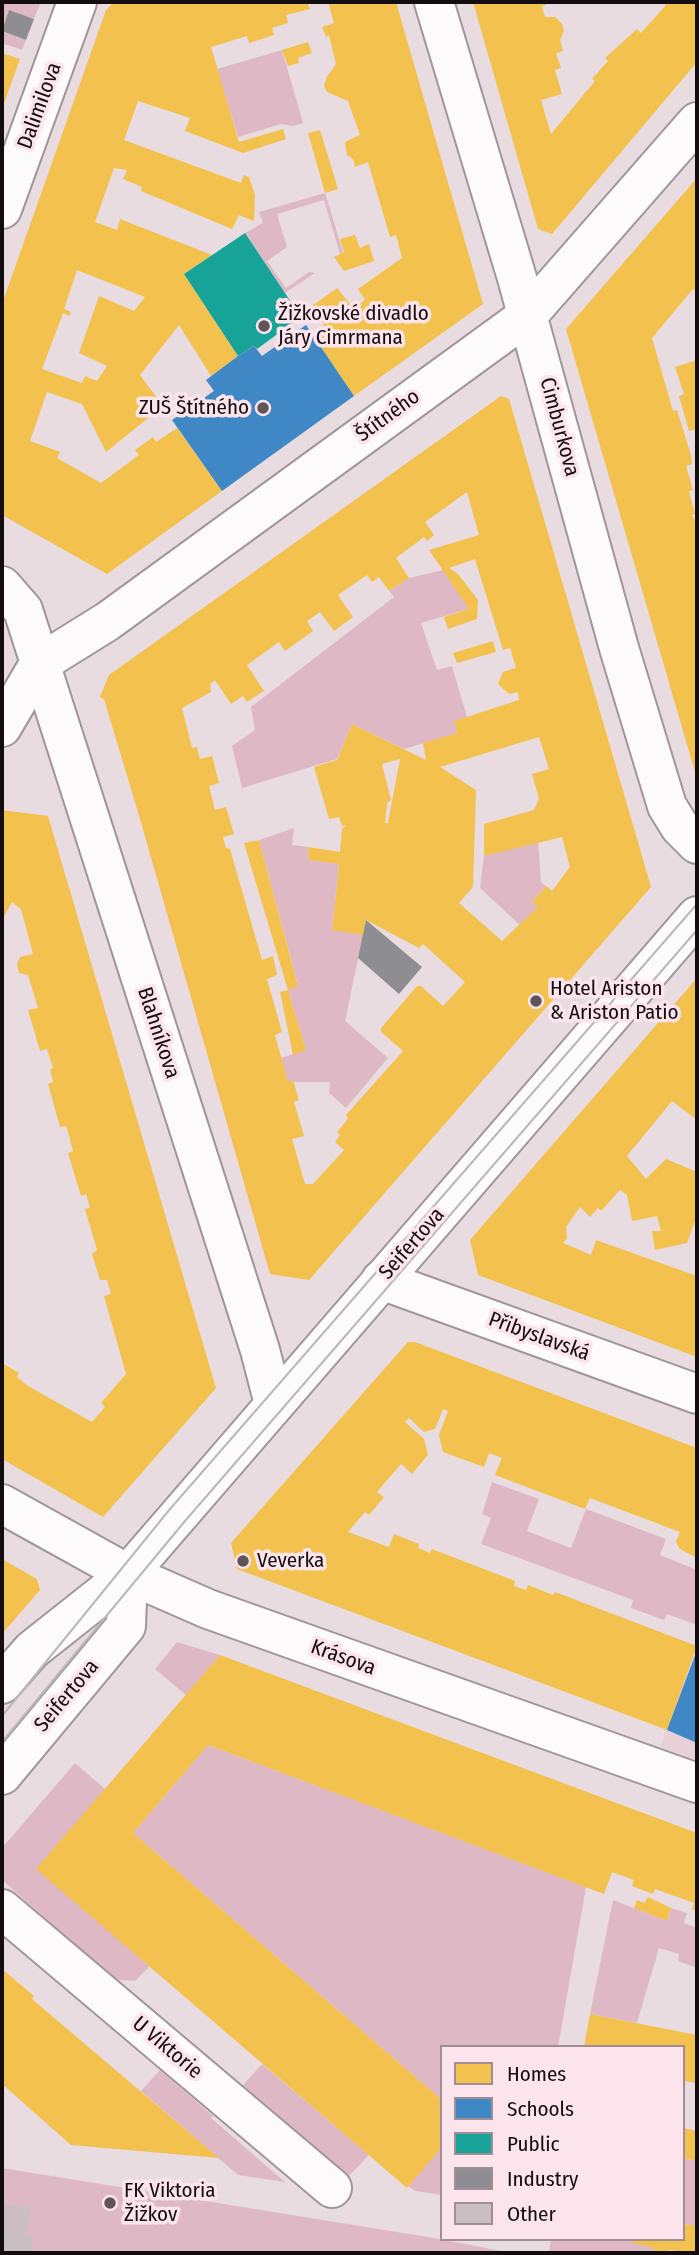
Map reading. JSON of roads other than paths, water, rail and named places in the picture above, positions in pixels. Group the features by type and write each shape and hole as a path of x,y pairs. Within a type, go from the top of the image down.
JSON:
{"street":[{"name":"Dalimilova","path":"2,209 77,2"},
{"name":"Cimburkova","path":"434,2 528,315 619,648 667,806 680,827 697,844"},
{"name":"Štítného","path":"39,664 108,621 528,315 697,122"},
{"name":"Blahníkova","path":"2,586 23,610 260,1350 274,1404"},
{"path":"2,727 39,664"},
{"name":"Seifertova","path":"2,1684 32,1650 128,1574 697,916"},
{"name":"Přibyslavská","path":"381,1280 697,1394"},
{"name":"Krásova","path":"2,1504 128,1574 208,1609 697,1783"},
{"name":"Seifertova","path":"2,1775 126,1626 128,1574"},
{"name":"U Viktorie","path":"2,1909 332,2188"}],"tram line":[{"path":"2,1716 170,1509 697,904"},
{"path":"2,1742 185,1521 697,930"}],"place":[{"name":"Žižkovské divadlo Járy Cimrmana","path":"264,326"},
{"name":"ZUŠ Štítného","path":"263,408"},
{"name":"Hotel Ariston & Ariston Patio","path":"536,1001"},
{"name":"Veverka","path":"243,1561"},
{"name":"FK Viktoria Žižkov","path":"110,2203"}]}
